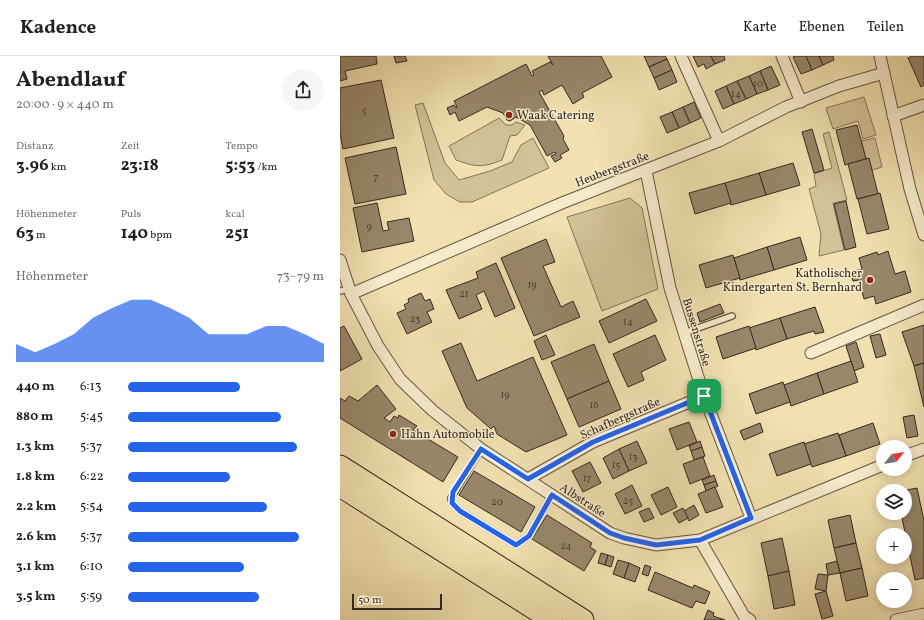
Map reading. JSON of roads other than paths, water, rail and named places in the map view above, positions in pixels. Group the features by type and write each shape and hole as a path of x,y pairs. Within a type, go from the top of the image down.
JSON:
{"highway":[{"path":"340,466 583,620"},
{"path":"340,486 552,620"}],"street":[{"path":"681,56 718,141"},
{"path":"782,56 801,102"},
{"path":"880,56 912,196 924,235"},
{"name":"Heubergstraße","path":"347,291 718,141 786,107 839,86 884,73"},
{"path":"893,116 924,105"},
{"name":"Bussenstraße","path":"646,170 670,288 704,396 751,518"},
{"name":"Albstraße","path":"340,260 347,291 378,346 400,379 432,410 481,449 610,533 624,538 656,545 700,540 876,468"},
{"path":"810,353 924,305"},
{"name":"Schafbergstraße","path":"528,479 593,442 704,396"},
{"path":"912,453 924,449"},
{"path":"700,540 744,616 750,620"},
{"path":"900,620 924,614"}],"lane":[{"path":"684,333 732,316"},
{"path":"481,449 451,498 452,503 460,511 516,545 529,536 552,495"}],"place":[{"name":"Waak Catering","path":"509,115"},
{"name":"Katholischer Kindergarten St. Bernhard","path":"870,280"},
{"name":"Hahn Automobile","path":"393,434"}]}
